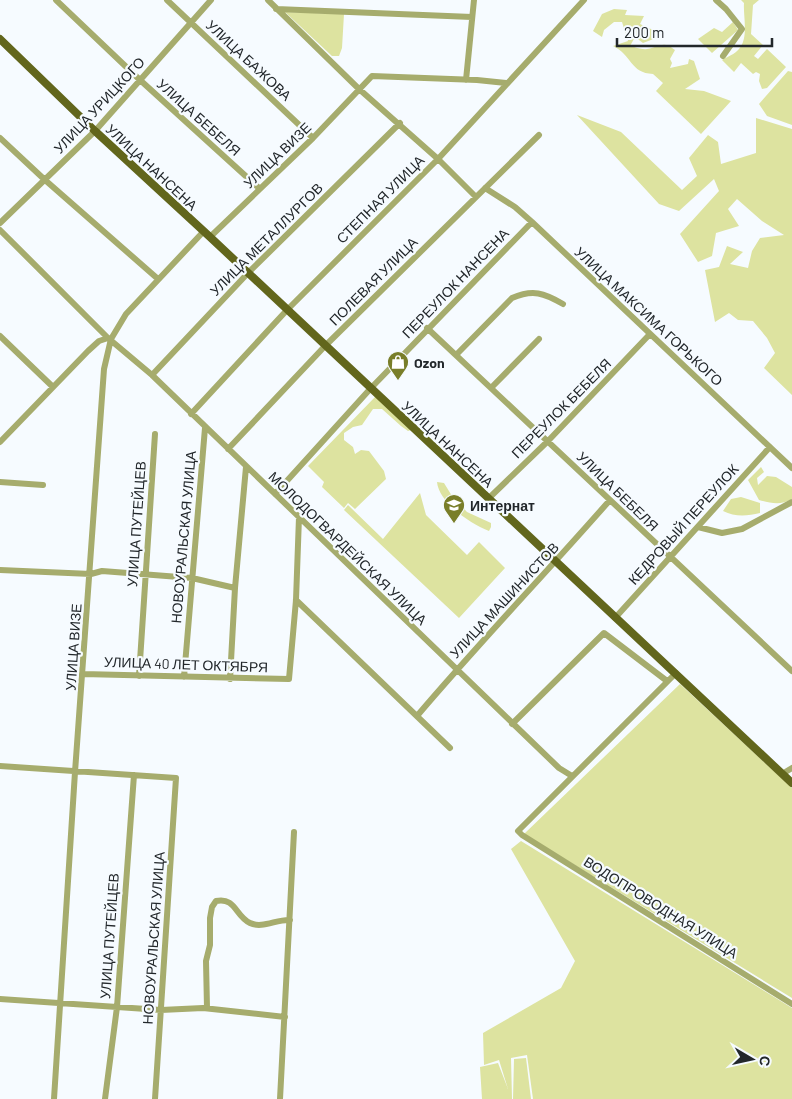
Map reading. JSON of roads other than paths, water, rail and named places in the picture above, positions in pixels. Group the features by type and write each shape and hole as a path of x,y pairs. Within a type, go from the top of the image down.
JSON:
{"main road":[{"name":"УЛИЦА НАНСЕНА","path":"0,39 95,131 792,783"}],"street":[{"name":"УЛИЦА БЕБЕЛЯ","path":"56,0 140,80 260,189"},
{"name":"УЛИЦА БАЖОВА","path":"167,0 313,138"},
{"name":"УЛИЦА УРИЦКОГО","path":"0,223 95,131 211,0"},
{"path":"268,0 360,89 438,158 476,197"},
{"path":"466,80 474,0"},
{"name":"СТЕПНАЯ УЛИЦА","path":"191,414 287,310 438,158 584,0"},
{"path":"716,0 742,29 723,56"},
{"path":"276,9 472,17"},
{"name":"УЛИЦА ВИЗЕ","path":"54,1099 102,390 109,338 126,314 158,279 260,189 313,138 372,76 506,83"},
{"name":"УЛИЦА МЕТАЛЛУРГОВ","path":"152,375 248,273 400,123"},
{"name":"ПОЛЕВАЯ УЛИЦА","path":"228,449 325,346 539,135"},
{"path":"0,138 158,279"},
{"name":"УЛИЦА МАКСИМА ГОРЬКОГО","path":"485,188 515,207 532,222 792,468"},
{"name":"ПЕРЕУЛОК НАНСЕНА","path":"275,494 370,388 532,222"},
{"name":"МОЛОДОГВАРДЕЙСКАЯ УЛИЦА","path":"0,230 109,338 152,375 512,724 559,768 572,776"},
{"path":"456,355 512,298 534,292 548,295 563,304"},
{"name":"УЛИЦА БЕБЕЛЯ","path":"428,328 792,671"},
{"name":"ПЕРЕУЛОК БЕБЕЛЯ","path":"488,498 548,441 650,334"},
{"path":"0,336 53,387"},
{"path":"0,442 88,351 99,342 109,338"},
{"path":"491,388 539,339"},
{"name":"НОВОУРАЛЬСКАЯ УЛИЦА","path":"184,677 206,428"},
{"name":"УЛИЦА ПУТЕЙЦЕВ","path":"139,676 155,434"},
{"name":"КЕДРОВЫЙ ПЕРЕУЛОК","path":"616,618 770,447"},
{"path":"230,679 235,588 246,467"},
{"path":"0,482 43,485"},
{"name":"УЛИЦА МАШИНИСТОВ","path":"417,716 456,670 556,562 610,500"},
{"path":"698,527 722,533 742,529 792,502"},
{"path":"299,516 296,600 450,748"},
{"path":"0,570 91,574 102,571 146,574 192,578 235,588"},
{"name":"УЛИЦА 40 ЛЕТ ОКТЯБРЯ","path":"83,674 289,679 296,600"},
{"path":"512,724 604,633 667,681"},
{"path":"572,776 676,673"},
{"path":"0,766 134,775"},
{"path":"782,774 792,768"},
{"name":"НОВОУРАЛЬСКАЯ УЛИЦА","path":"134,775 176,778 155,1099"},
{"name":"УЛИЦА ПУТЕЙЦЕВ","path":"105,1099 116,1007 134,775"},
{"name":"ВОДОПРОВОДНАЯ УЛИЦА","path":"572,776 518,831 792,1004"},
{"path":"280,1099 294,832"},
{"path":"208,1008 206,960 210,945 210,918 216,901 229,901 250,924 260,925 290,920"},
{"path":"0,999 161,1010 208,1008 285,1017"}],"place":[{"name":"Ozon","path":"398,381"},
{"name":"Интернат","path":"454,524"}]}
